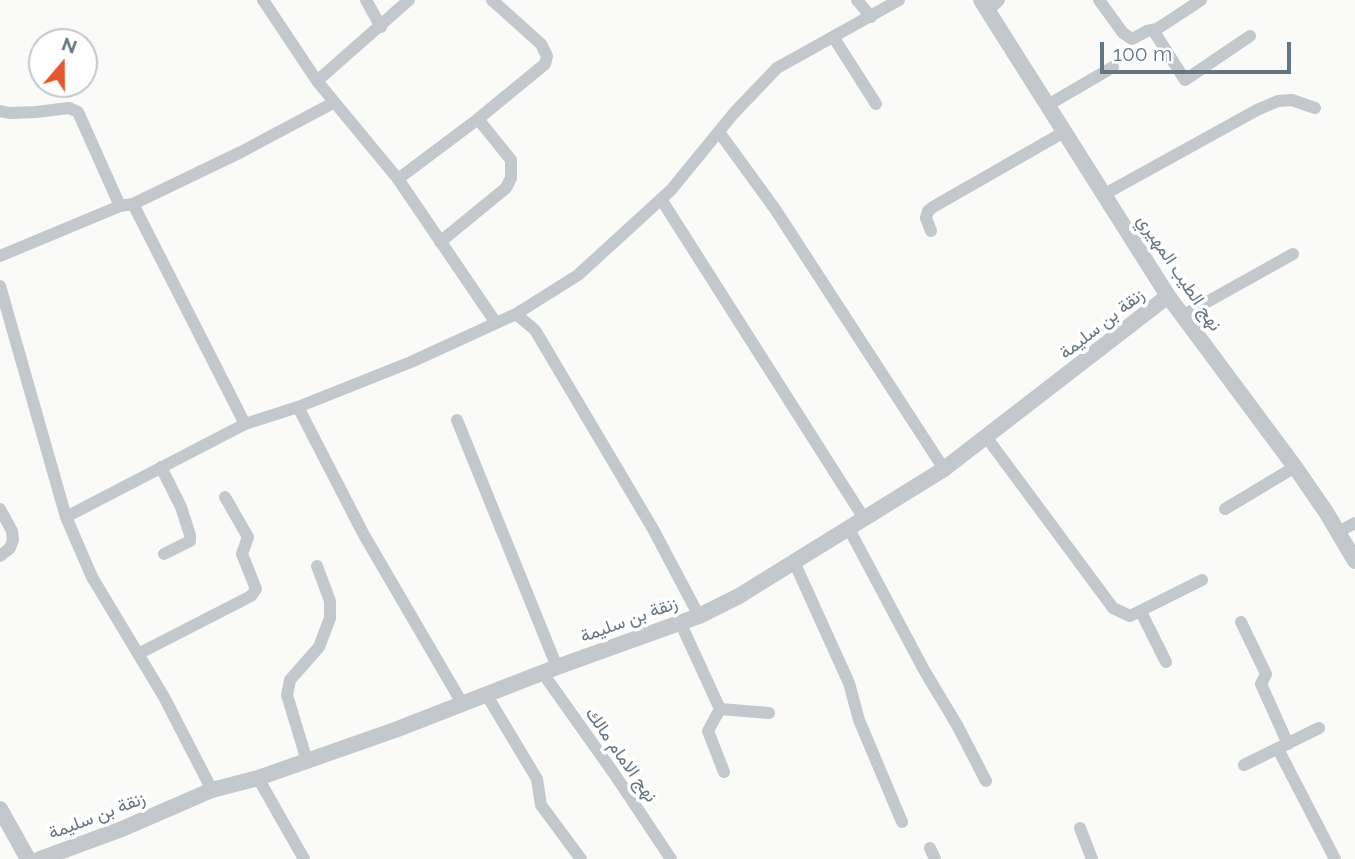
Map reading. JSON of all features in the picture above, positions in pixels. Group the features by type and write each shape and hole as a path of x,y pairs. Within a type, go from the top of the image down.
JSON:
{"street":[{"path":"263,0 333,103 398,179 496,323"},
{"path":"366,0 381,27"},
{"path":"317,81 409,0"},
{"path":"398,179 478,120 545,64 547,56 541,44 492,0"},
{"path":"857,0 870,17"},
{"path":"66,517 245,424 298,407 411,362 516,314 578,275 671,190 755,89 777,68 899,0"},
{"path":"1099,0 1123,33 1132,39 1157,29 1201,0"},
{"name":"نهج الطيب المهيري","path":"989,4 1064,132 1168,296 1295,467 1355,561"},
{"path":"1153,30 1185,80 1250,36"},
{"path":"834,38 876,104"},
{"path":"1048,105 1113,67"},
{"path":"1103,195 1257,110 1292,100 1315,108"},
{"path":"0,256 126,205 241,152 333,103"},
{"path":"0,111 22,113 69,108 78,111 245,424"},
{"path":"440,242 506,188 511,178 511,160 478,120"},
{"path":"719,132 775,209 944,469"},
{"path":"931,231 926,218 933,207 1064,132"},
{"path":"661,199 865,520"},
{"path":"1182,316 1293,254"},
{"path":"0,285 66,517 93,577 186,737 212,790"},
{"name":"زنقة بن سليمة","path":"40,859 122,829 212,790 258,778 395,730 549,670 699,616 795,564 944,469 1168,296"},
{"path":"516,314 535,330 653,529 699,616"},
{"path":"298,407 364,535 462,703"},
{"name":"نهج الامام مالك","path":"457,420 549,670 671,859"},
{"path":"986,438 1113,608 1130,616 1202,580"},
{"path":"161,467 181,508 190,535 190,541 164,554"},
{"path":"1225,509 1295,467"},
{"path":"138,654 251,596 256,589 242,554 248,537 225,497"},
{"path":"0,509 12,531 13,540 10,548 0,556"},
{"path":"1338,531 1355,523"},
{"path":"849,529 986,782"},
{"path":"795,564 849,683 859,720 902,822"},
{"path":"307,761 287,695 290,680 319,646 330,618 330,601 317,566"},
{"path":"1141,612 1166,662"},
{"path":"680,622 720,709"},
{"path":"1241,622 1266,674 1261,684 1283,746 1335,859"},
{"path":"486,694 537,779 541,805 581,859"},
{"path":"720,709 769,713"},
{"path":"720,709 708,732 724,772"},
{"path":"1244,765 1319,728"},
{"path":"258,778 304,859"},
{"path":"0,809 28,859"},
{"path":"1080,828 1092,859"}]}
